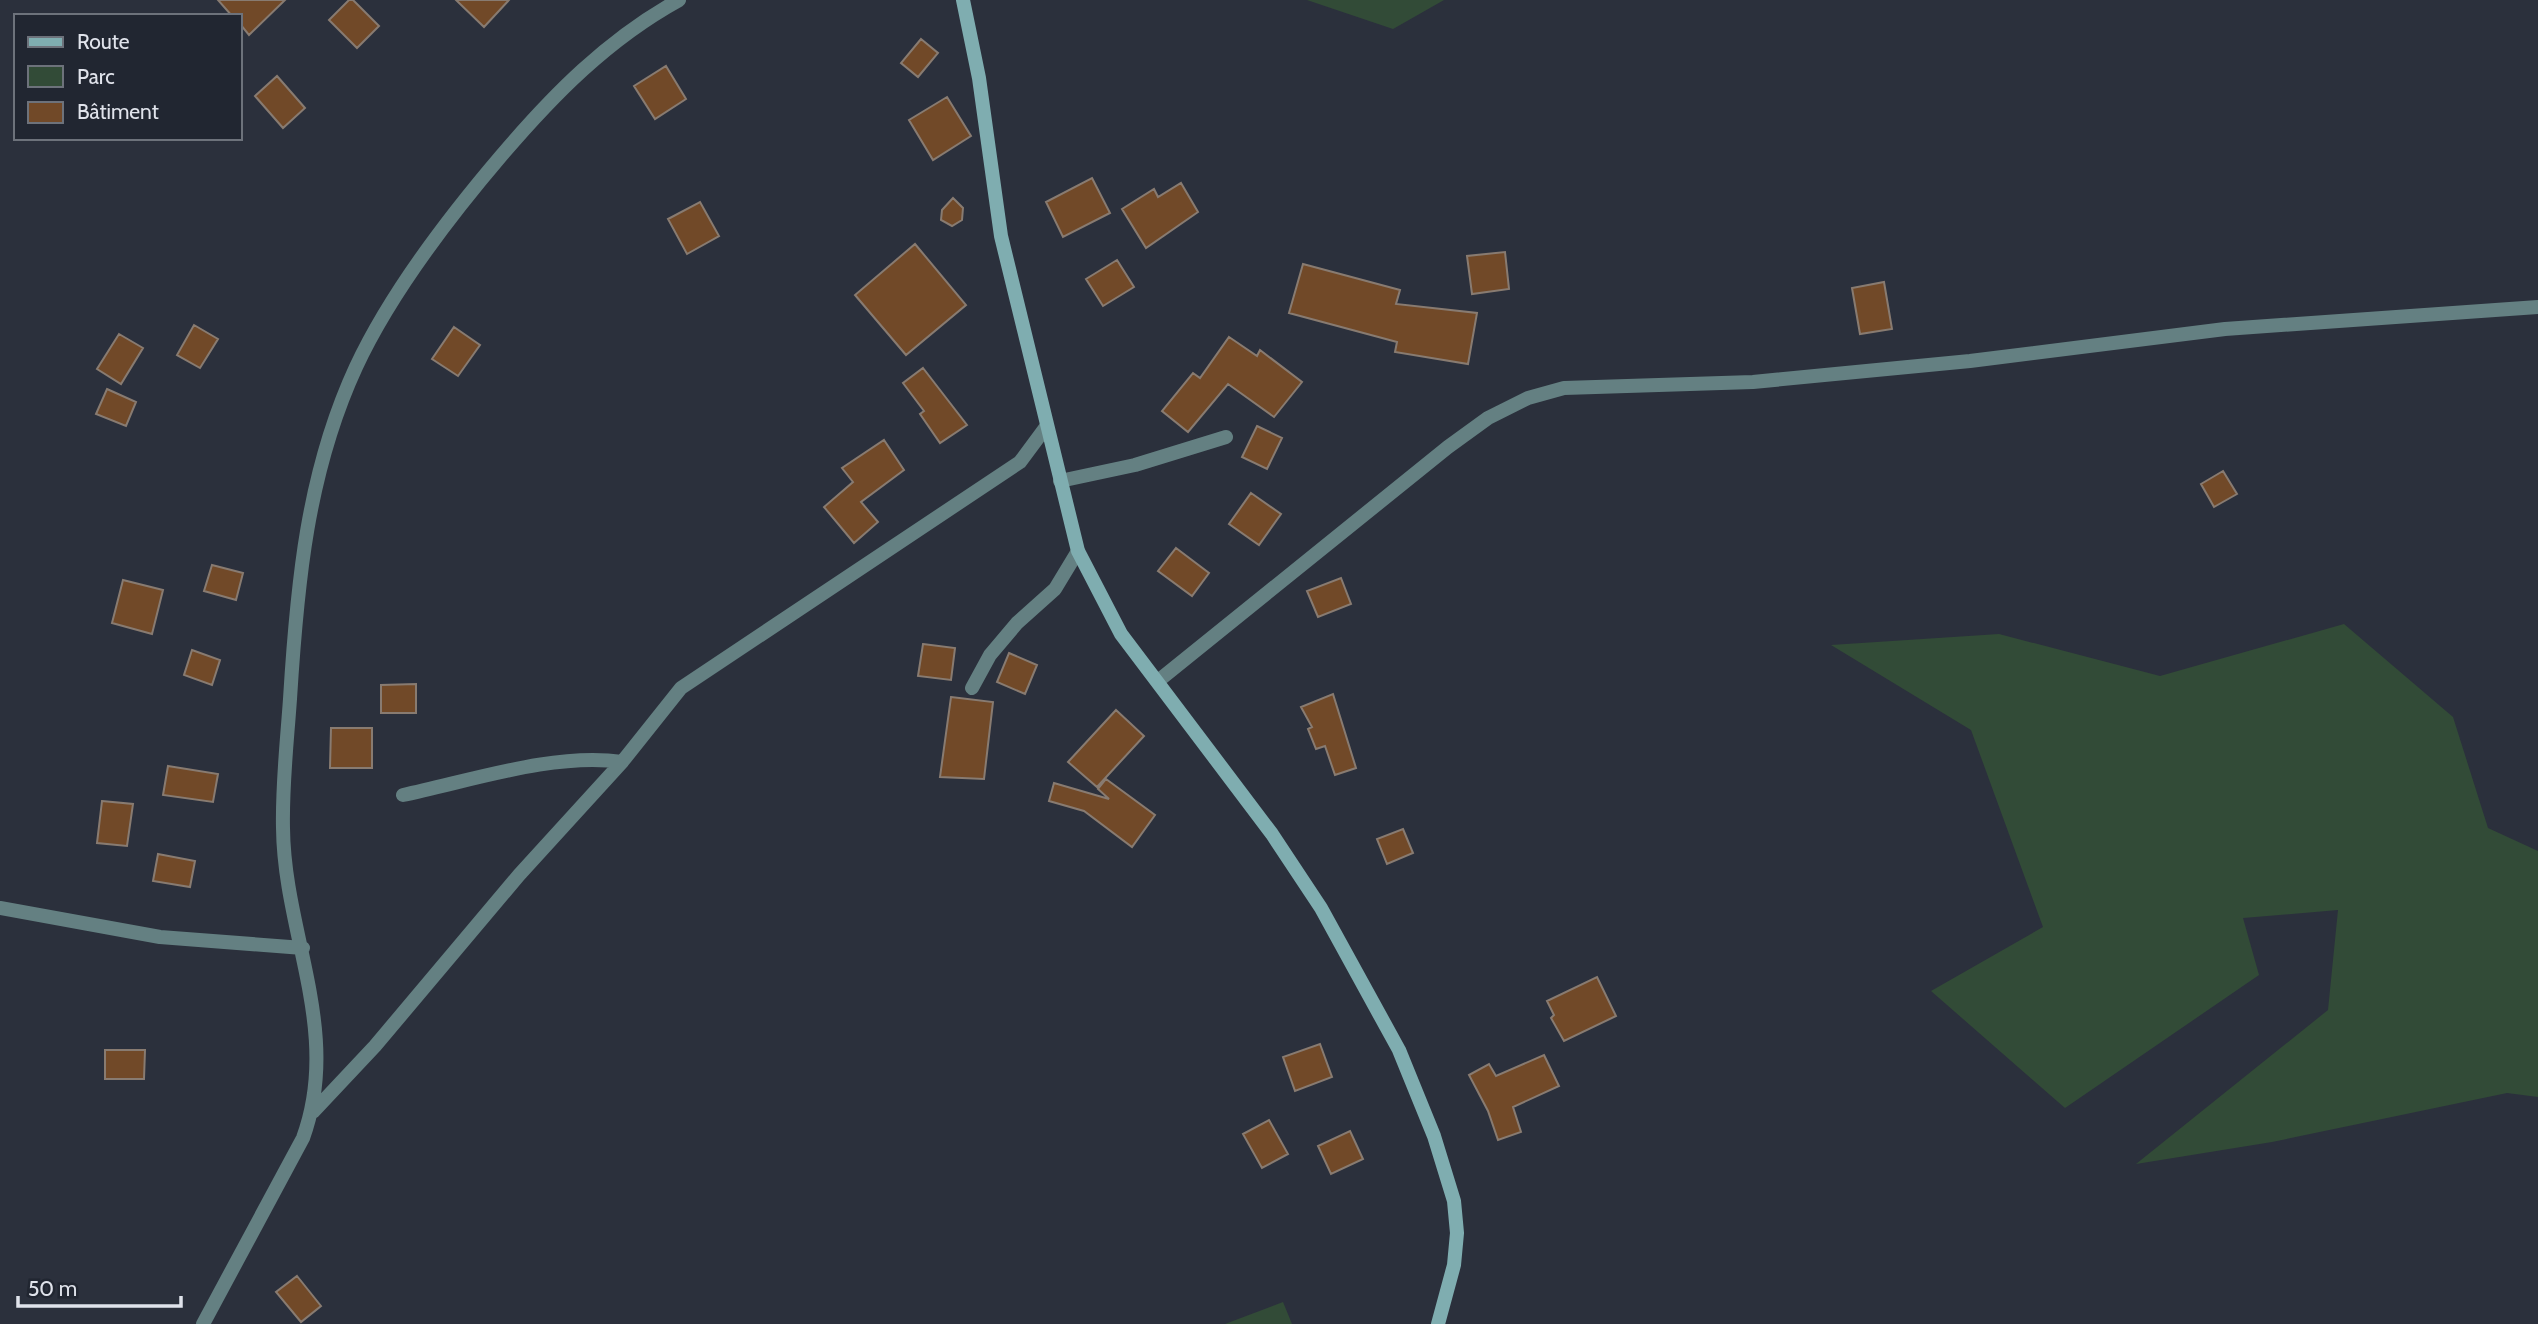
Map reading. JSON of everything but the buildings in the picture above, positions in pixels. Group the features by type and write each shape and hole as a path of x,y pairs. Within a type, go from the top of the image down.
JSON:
{"street":[{"path":"204,1324 303,1138 313,1112 318,1049 283,830 296,600 311,500 325,449 356,367 410,275 454,214 542,108 607,47 679,0"},
{"path":"963,0 979,78 1001,236 1078,551 1121,634 1272,834 1321,908 1399,1050 1434,1136 1454,1201 1457,1233 1454,1265 1438,1324"},
{"path":"1158,681 1448,447 1488,418 1528,398 1564,388 1753,382 1969,361 2225,329 2538,307"},
{"path":"313,1112 375,1046 519,875 622,762 681,688 1020,462 1046,427"},
{"path":"1060,481 1135,464 1226,437"},
{"path":"972,688 990,655 1017,623 1055,589 1078,551"},
{"path":"403,795 531,768 596,758 622,762"},
{"path":"0,908 160,937 303,948"}],"green space":[{"path":"1307,0 1444,0 1393,29"},
{"path":"2344,624 2453,717 2488,828 2538,851 2538,1097 2507,1093 2272,1142 2136,1164 2328,1010 2338,910 2243,918 2259,975 2065,1108 1931,991 2043,927 1971,730 1831,645 1999,634 2160,676"},
{"path":"1283,1302 1292,1324 1225,1324"}]}
